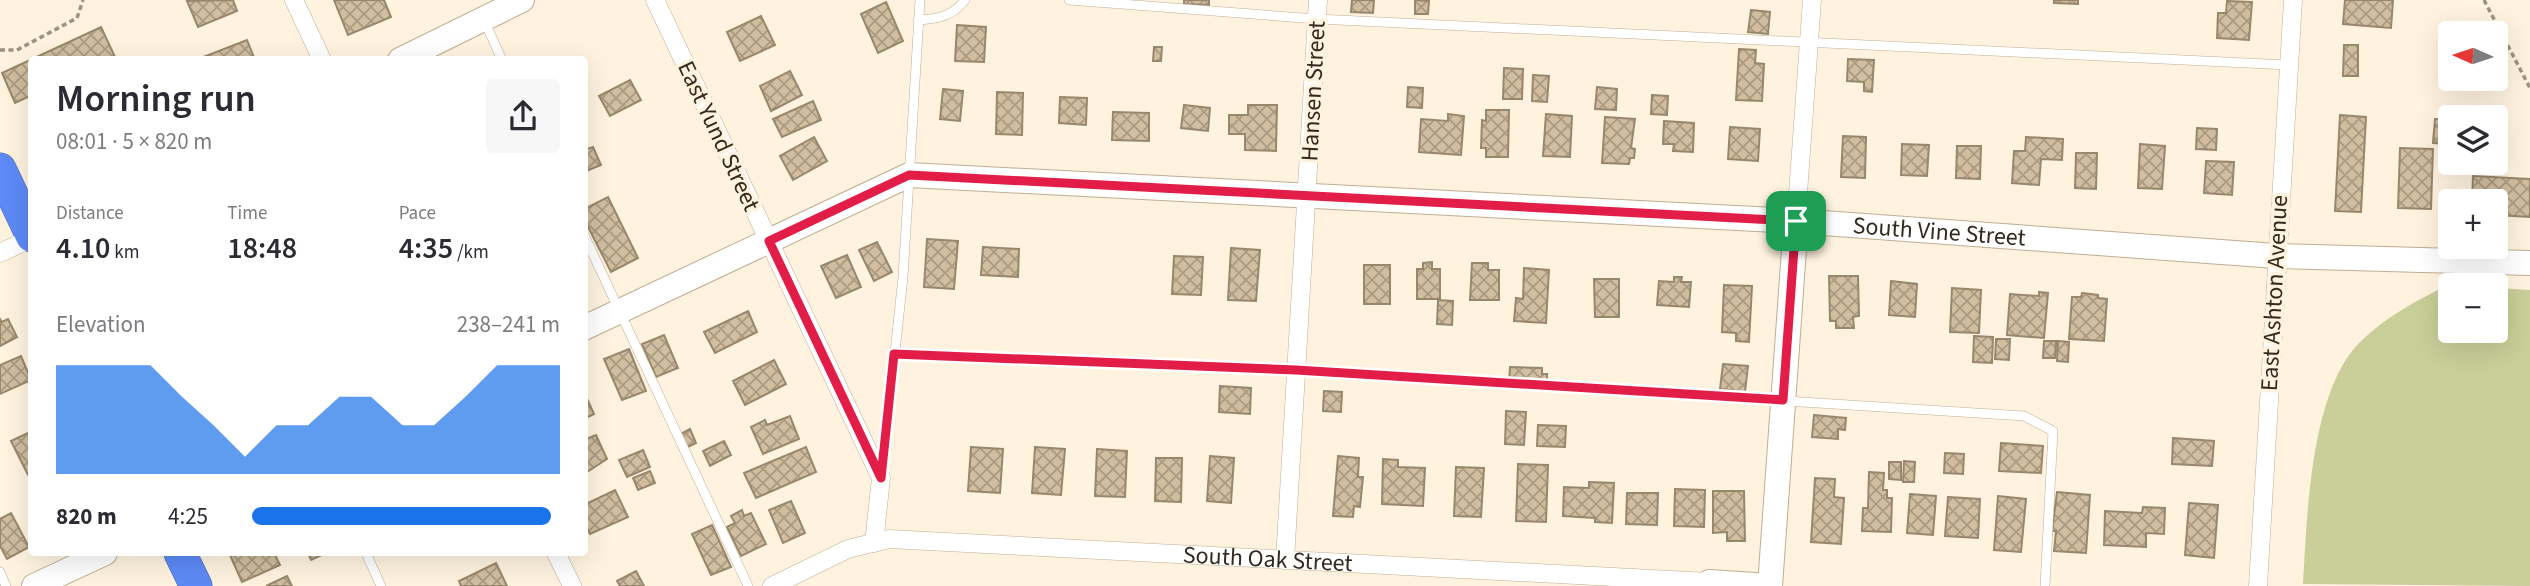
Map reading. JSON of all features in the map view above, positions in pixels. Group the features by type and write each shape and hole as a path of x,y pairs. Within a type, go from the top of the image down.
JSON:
{"highway":[{"path":"0,169 28,228"},
{"path":"181,556 196,586"}],"street":[{"path":"294,0 320,56"},
{"path":"408,56 522,0"},
{"name":"East Yund Street","path":"655,0 881,478"},
{"name":"Hansen Street","path":"1285,560 1318,0"},
{"path":"1771,586 1812,0"},
{"name":"East Ashton Avenue","path":"2258,586 2293,0"},
{"name":"South Vine Street","path":"588,326 909,175 1796,221 2276,256 2530,263"},
{"path":"0,253 28,239"},
{"path":"874,543 881,478"},
{"name":"South Oak Street","path":"772,586 848,549 889,540 1285,560 1612,582 1771,586"},
{"path":"34,586 99,556"},
{"path":"557,556 572,586"}],"lane":[{"path":"881,478 909,175 920,0"},
{"path":"918,20 937,19 958,10 965,0"},
{"path":"1069,0 1317,19 1809,40 2289,65"},
{"path":"483,18 500,56"},
{"path":"588,244 748,586"},
{"path":"894,354 1296,370 2024,416 2053,431 2045,586"},
{"path":"367,556 382,586"},
{"path":"0,572 6,586"}],"path":[{"path":"0,50 17,50 77,18 83,0"},
{"path":"2484,0 2530,88"}],"green space":[{"path":"2508,289 2530,290 2530,586 2303,584 2314,457 2330,392 2343,365 2359,343 2413,303 2438,290 2438,343 2508,343"}],"building":[{"path":"233,0 237,11 198,27 187,1"},
{"path":"334,0 384,0 391,17 348,35"},
{"path":"1184,0 1209,0 1209,5 1184,4"},
{"path":"1352,0 1374,0 1373,13 1351,12"},
{"path":"1415,0 1429,1 1428,14 1415,14"},
{"path":"2054,0 2078,0 2078,4 2054,3"},
{"path":"2345,0 2393,0 2391,28 2343,24"},
{"path":"2227,1 2252,2 2249,40 2217,38 2218,13 2226,13"},
{"path":"886,2 903,41 878,53 861,14"},
{"path":"1751,10 1770,12 1768,34 1748,32"},
{"path":"761,16 775,45 740,61 727,32"},
{"path":"957,25 986,27 984,62 955,61"},
{"path":"101,27 115,56 39,56"},
{"path":"247,40 253,56 206,56"},
{"path":"2344,45 2358,45 2358,76 2343,76"},
{"path":"1154,47 1162,47 1161,61 1153,61"},
{"path":"1739,49 1756,50 1755,63 1764,64 1762,101 1736,100"},
{"path":"1848,59 1874,60 1872,92 1864,91 1864,82 1847,81"},
{"path":"28,61 28,97 15,103 2,73"},
{"path":"1504,68 1523,69 1522,99 1503,99"},
{"path":"790,71 802,95 771,111 760,86"},
{"path":"1533,75 1549,76 1547,102 1532,101"},
{"path":"630,80 641,100 610,116 599,96"},
{"path":"1408,87 1423,88 1422,108 1407,107"},
{"path":"1597,87 1617,89 1616,110 1595,109"},
{"path":"943,89 963,91 960,121 940,119"},
{"path":"997,92 1023,93 1022,135 996,134"},
{"path":"1652,95 1668,96 1667,115 1651,114"},
{"path":"1060,97 1087,98 1086,125 1059,123"},
{"path":"813,101 821,120 782,137 773,119"},
{"path":"1184,105 1210,108 1208,131 1181,128"},
{"path":"1248,105 1277,105 1276,151 1245,150 1245,134 1229,134 1229,115 1248,115"},
{"path":"1486,110 1509,110 1508,157 1486,157 1486,148 1481,148 1482,120 1486,121"},
{"path":"1113,112 1149,113 1149,141 1112,140"},
{"path":"1448,114 1464,116 1461,155 1419,152 1421,119 1448,121"},
{"path":"1546,114 1572,116 1570,157 1543,156"},
{"path":"2340,115 2366,117 2361,212 2335,211"},
{"path":"1605,117 1635,119 1631,148 1635,149 1634,158 1630,158 1629,164 1602,163"},
{"path":"2435,119 2438,119 2438,143 2433,143"},
{"path":"1664,121 1694,123 1693,152 1673,151 1674,144 1663,144"},
{"path":"1730,127 1760,129 1758,161 1728,159"},
{"path":"2197,128 2217,129 2216,150 2196,149"},
{"path":"1843,136 1866,137 1865,178 1841,177"},
{"path":"814,137 827,161 793,180 780,156"},
{"path":"2026,137 2063,139 2062,160 2041,159 2039,185 2012,183 2014,151 2025,151"},
{"path":"1902,144 1929,145 1927,176 1901,175"},
{"path":"2140,144 2165,146 2162,189 2138,188"},
{"path":"1957,146 1981,146 1980,179 1956,178"},
{"path":"593,147 601,165 588,170 588,149"},
{"path":"2400,148 2433,149 2431,209 2398,208"},
{"path":"2076,153 2097,153 2096,189 2075,188"},
{"path":"2206,161 2234,162 2232,195 2204,193"},
{"path":"2473,176 2530,179 2530,217 2508,216 2508,189 2472,189"},
{"path":"608,197 638,258 611,272 588,227 588,207"},
{"path":"927,239 958,241 954,289 924,287"},
{"path":"877,242 892,272 874,281 859,250"},
{"path":"983,247 1019,249 1018,277 981,275"},
{"path":"1231,248 1260,250 1256,301 1228,300"},
{"path":"847,255 861,287 836,298 821,266"},
{"path":"1174,256 1203,257 1201,295 1172,294"},
{"path":"1432,262 1432,269 1440,269 1440,299 1417,299 1417,269 1423,269 1423,263"},
{"path":"1472,263 1488,263 1488,270 1499,270 1499,300 1470,300"},
{"path":"1364,265 1390,265 1390,304 1364,304"},
{"path":"1524,268 1549,270 1546,323 1514,321 1516,298 1523,299"},
{"path":"1829,276 1858,276 1859,316 1853,317 1854,328 1836,328 1836,321 1830,321"},
{"path":"1674,277 1682,277 1681,282 1691,282 1689,307 1657,305 1659,281 1674,282"},
{"path":"1594,279 1619,279 1619,317 1595,317"},
{"path":"1891,281 1917,284 1915,317 1889,315"},
{"path":"1724,285 1752,286 1749,342 1736,341 1736,333 1722,332"},
{"path":"1952,288 1981,290 1979,333 1950,332"},
{"path":"2039,292 2048,293 2044,338 2007,335 2010,294 2039,296"},
{"path":"2082,293 2107,299 2104,341 2069,339 2072,297 2081,297"},
{"path":"1438,300 1453,301 1452,325 1437,324"},
{"path":"748,311 757,332 715,353 704,332"},
{"path":"0,319 2,322 8,319 17,337 0,346"},
{"path":"664,335 678,368 656,377 642,344"},
{"path":"1974,336 1993,337 1992,363 1973,362"},
{"path":"1996,339 2010,339 2009,360 1995,359"},
{"path":"2044,341 2056,341 2055,358 2043,358"},
{"path":"2058,341 2069,342 2068,362 2057,361"},
{"path":"629,349 646,391 622,400 604,359"},
{"path":"21,356 28,373 28,381 0,394 0,365"},
{"path":"774,360 786,384 745,405 733,381"},
{"path":"1723,364 1748,366 1745,392 1720,389"},
{"path":"1510,367 1542,368 1542,374 1547,374 1547,382 1509,383"},
{"path":"1220,386 1251,388 1250,414 1219,412"},
{"path":"1324,391 1342,392 1341,412 1323,411"},
{"path":"588,401 594,414 588,417"},
{"path":"1506,411 1526,412 1524,445 1505,444"},
{"path":"1814,415 1846,418 1845,430 1838,429 1838,439 1812,437"},
{"path":"790,416 799,439 763,454 751,427 765,420 767,425"},
{"path":"1538,425 1566,426 1565,447 1537,446"},
{"path":"690,429 696,443 686,448 679,435"},
{"path":"28,433 28,475 11,441"},
{"path":"596,435 607,459 588,471 588,438"},
{"path":"2173,438 2214,441 2212,466 2172,464"},
{"path":"724,441 731,455 710,466 703,451"},
{"path":"2001,443 2043,446 2041,473 1999,471"},
{"path":"806,447 816,472 756,498 744,473"},
{"path":"971,447 1003,449 1000,493 968,491"},
{"path":"1035,447 1065,449 1061,495 1032,493"},
{"path":"1097,449 1127,451 1125,497 1095,496"},
{"path":"643,450 650,467 627,477 619,460"},
{"path":"1945,453 1964,454 1963,474 1944,473"},
{"path":"1210,456 1234,458 1231,503 1207,501"},
{"path":"1338,456 1359,458 1358,477 1363,477 1360,507 1354,506 1353,517 1333,516"},
{"path":"1156,458 1182,458 1181,502 1155,501"},
{"path":"1383,459 1398,460 1398,467 1425,468 1423,506 1382,504"},
{"path":"1904,461 1915,462 1914,482 1903,482"},
{"path":"1889,462 1901,462 1901,480 1889,479"},
{"path":"1518,464 1548,465 1546,522 1516,521"},
{"path":"1456,467 1484,468 1481,517 1454,516"},
{"path":"650,471 655,483 638,490 633,478"},
{"path":"1869,472 1884,473 1883,490 1887,490 1887,498 1892,498 1891,532 1862,531 1863,508 1868,508"},
{"path":"1815,478 1835,479 1834,497 1844,498 1841,544 1811,542"},
{"path":"1589,482 1614,483 1612,523 1595,522 1595,518 1563,516 1564,487 1589,488"},
{"path":"1675,489 1705,490 1704,527 1674,526"},
{"path":"615,490 628,517 590,534 588,503"},
{"path":"1713,491 1744,491 1745,541 1727,541 1727,532 1713,533"},
{"path":"2057,492 2090,495 2086,553 2054,551 2056,531 2052,531"},
{"path":"1627,493 1658,493 1657,525 1626,524"},
{"path":"1910,494 1936,496 1933,535 1907,533"},
{"path":"1998,496 2026,499 2021,552 1994,550"},
{"path":"1948,497 1980,499 1978,538 1945,536"},
{"path":"791,501 805,533 783,543 769,510"},
{"path":"2189,503 2218,505 2214,558 2185,555"},
{"path":"2143,507 2165,508 2164,534 2146,533 2146,547 2104,545 2105,511 2142,513"},
{"path":"742,510 744,516 751,513 766,544 741,556 727,527 735,523 731,516"},
{"path":"11,513 28,545 7,559 0,546 0,519"},
{"path":"712,525 731,567 711,575 692,534"},
{"path":"230,556 276,556 280,565 242,582"},
{"path":"496,563 507,586 461,586 459,581"},
{"path":"636,571 644,586 620,586 617,581"},
{"path":"287,576 292,586 266,586"}],"route":[{"path":"909,175 1796,221 1783,400 1296,370 894,354 881,478 769,241 909,175"}]}
